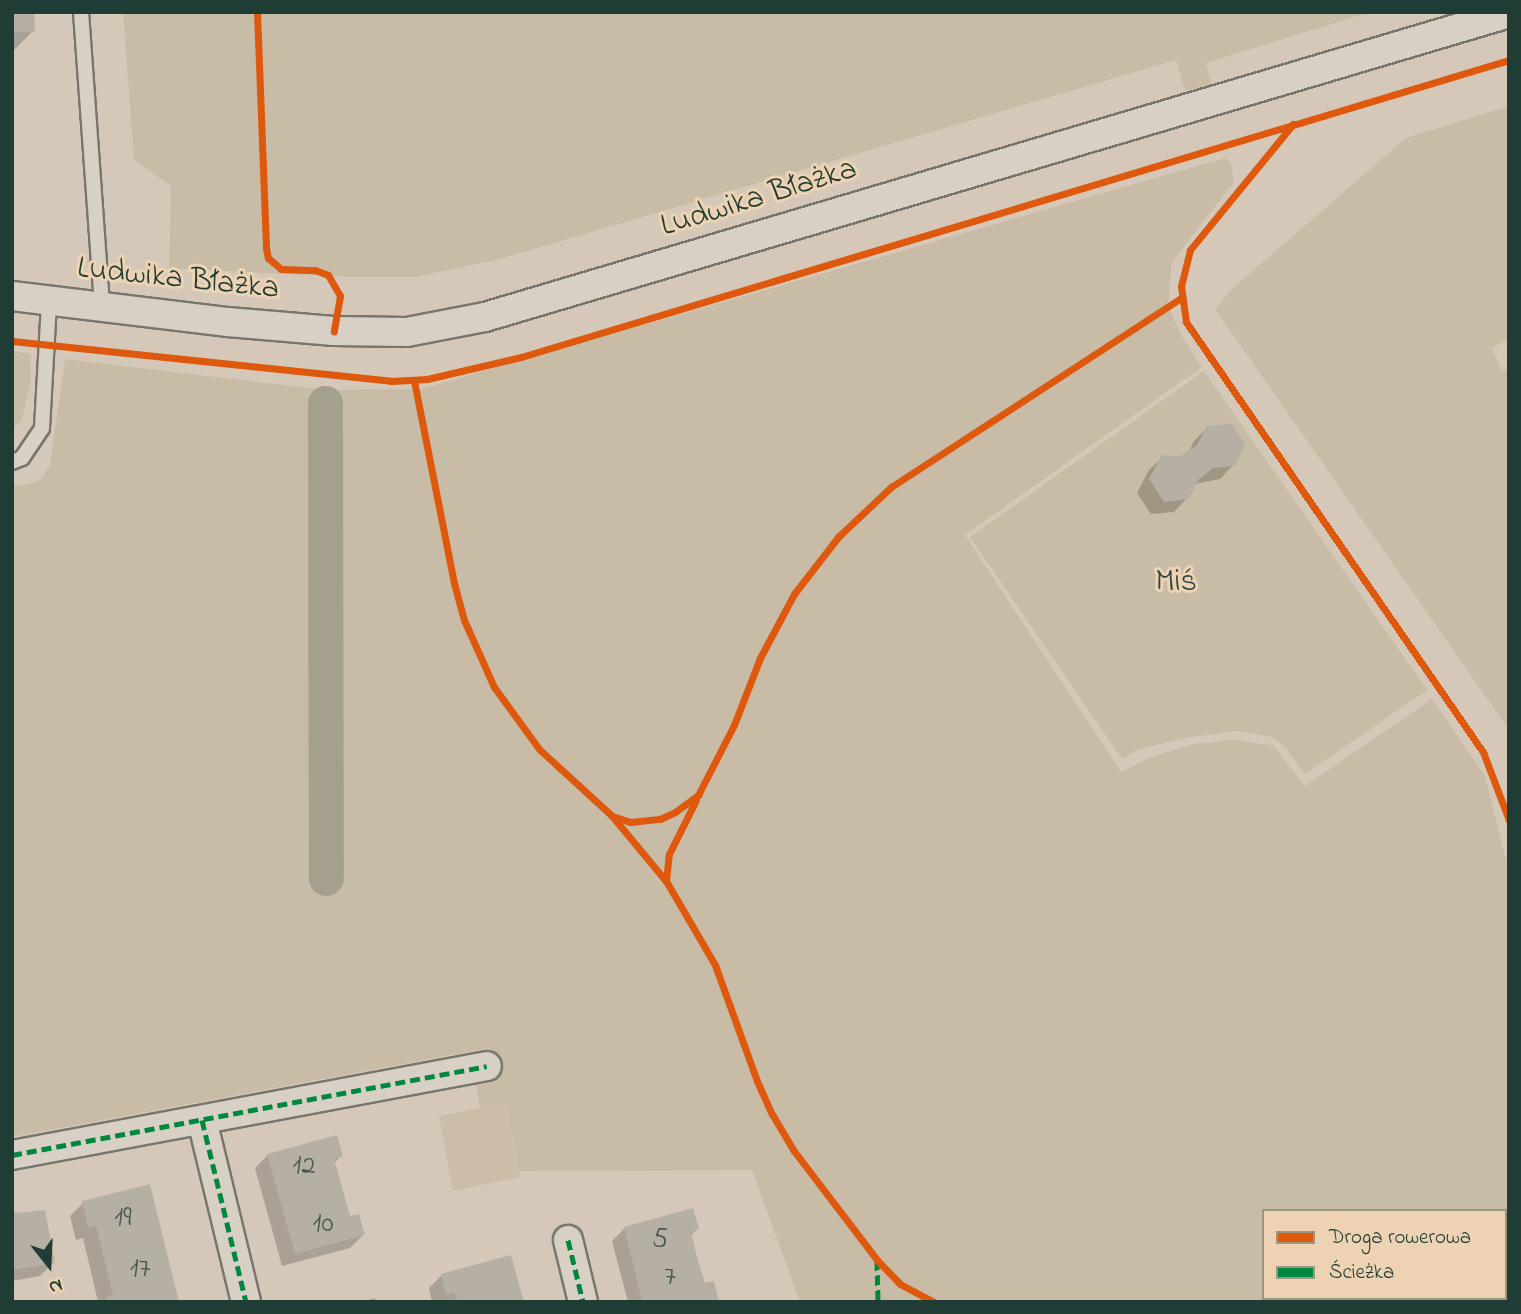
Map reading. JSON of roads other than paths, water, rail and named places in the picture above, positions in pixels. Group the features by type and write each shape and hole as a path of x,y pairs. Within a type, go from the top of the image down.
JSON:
{"street":[{"name":"Ludwika Błażka","path":"12,296 102,308 334,331 407,332 485,317 1509,13"},
{"path":"12,1155 487,1066"},
{"path":"202,1120 246,1302"},
{"path":"568,1240 583,1302"}],"lane":[{"path":"81,12 102,308"},
{"path":"12,462 22,458 42,428 49,301"}],"waterway":[{"path":"325,403 326,878"}],"park label":[{"name":"Miś","path":"1176,583"}]}
